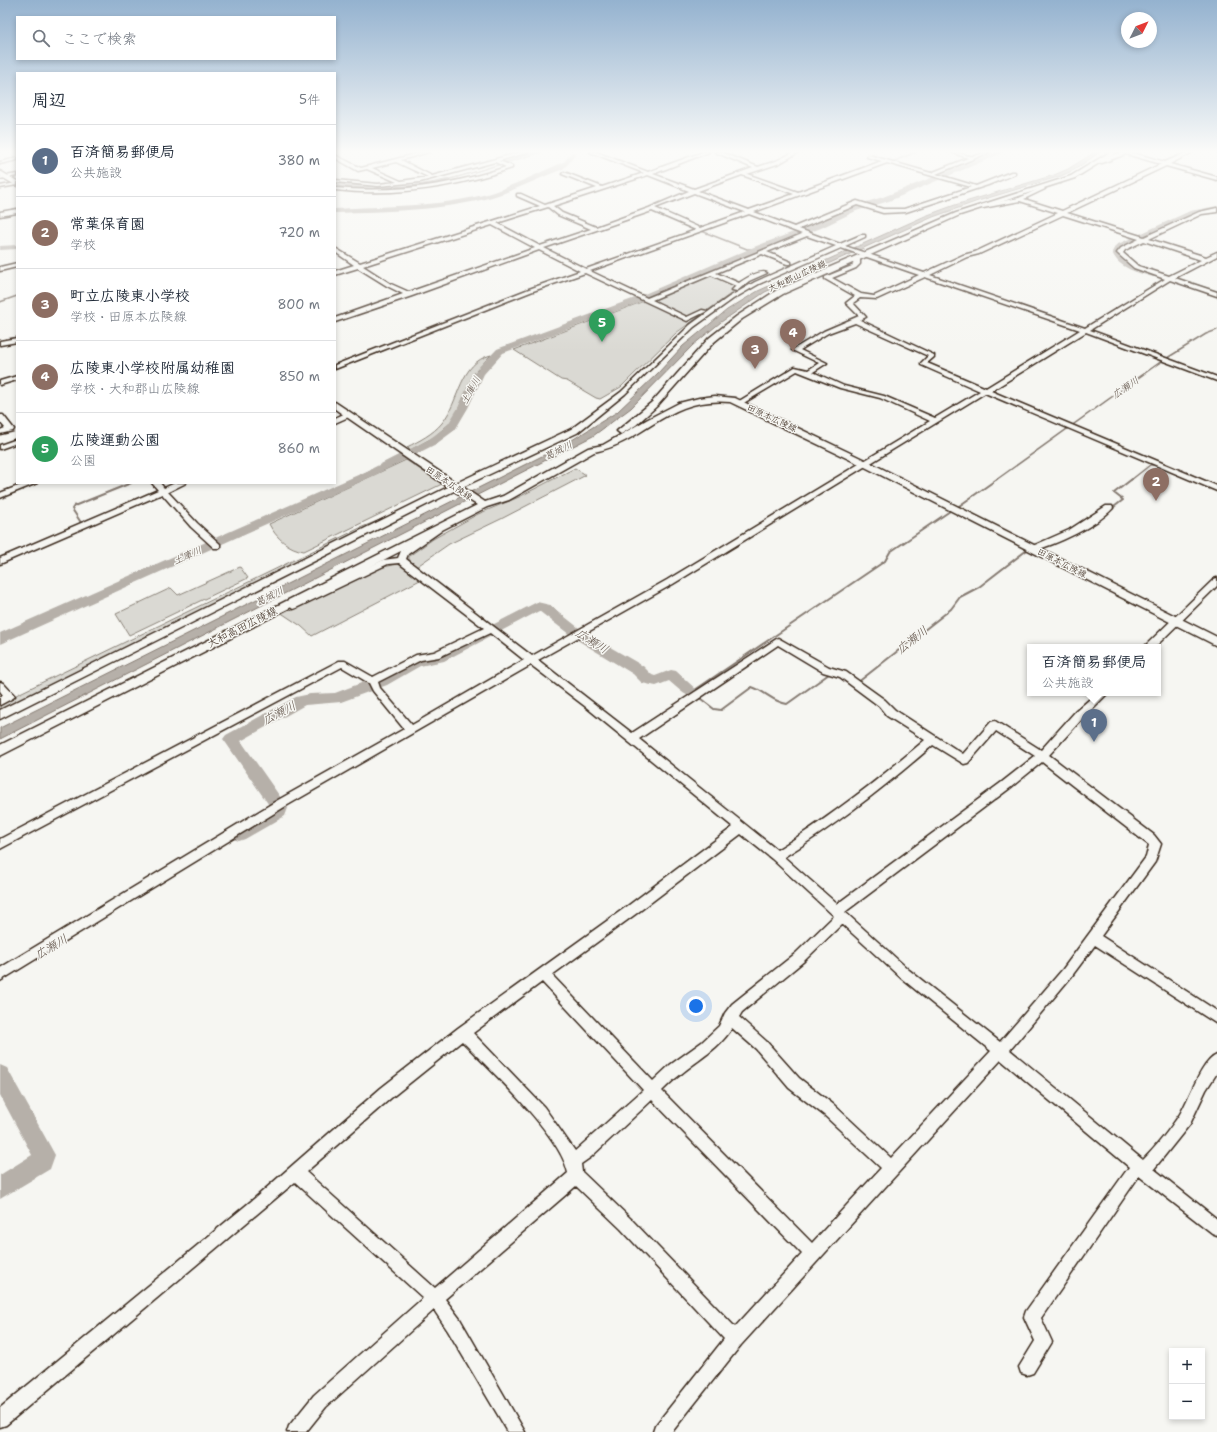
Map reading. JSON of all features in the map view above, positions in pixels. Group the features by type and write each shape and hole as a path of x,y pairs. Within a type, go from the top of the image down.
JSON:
{"main road":[{"name":"大和郡山広陵線","path":"591,450 638,419 704,347 760,304 780,292 947,219"},
{"name":"田原本広陵線","path":"336,406 481,504 506,498 591,450 606,447 685,403 708,398 723,398 740,404 864,462 1217,642"},
{"path":"0,715 457,489"},
{"name":"大和高田広陵線","path":"0,751 433,529 456,520 481,504"}],"street":[{"path":"336,274 505,219"},
{"path":"572,219 597,229"},
{"path":"336,320 625,219"},
{"path":"671,219 699,230"},
{"path":"336,367 531,290 587,272 728,219"},
{"path":"769,219 840,246 1085,330 1217,379"},
{"path":"794,229 818,219"},
{"path":"858,258 857,264 854,267 827,278 859,296 875,298 925,274 965,256 977,253 1050,219"},
{"path":"1080,219 1207,259 1217,260"},
{"path":"1188,219 1141,239 1123,249 1120,253 1136,267 1217,294"},
{"path":"492,223 540,249 687,319 709,309 716,309"},
{"path":"647,300 807,234"},
{"path":"457,489 574,431 623,393 682,335 731,298 757,283 863,236"},
{"path":"336,251 361,265 389,285 408,294"},
{"path":"762,252 789,263"},
{"path":"731,298 730,294 747,280 789,263 816,254 821,255"},
{"path":"0,975 282,803 411,730 577,632 677,578 864,462 985,391 1169,279 1217,254"},
{"path":"0,270 16,265"},
{"path":"711,273 740,286"},
{"path":"809,372 824,363 795,350 826,332 856,321 863,316 849,303 859,296"},
{"path":"856,321 911,348 932,356 923,364 1217,489"},
{"path":"0,343 16,340"},
{"path":"740,404 797,368 842,386 882,397 934,420"},
{"path":"0,383 16,378"},
{"path":"336,421 349,415"},
{"path":"0,417 10,429 0,432"},
{"path":"0,447 16,441"},
{"path":"0,496 30,484"},
{"path":"157,484 218,546"},
{"path":"0,561 180,484"},
{"path":"1032,548 1046,544 1073,532 1095,519 1109,508"},
{"path":"401,560 404,553 456,520"},
{"path":"256,620 292,606 386,562 401,560 631,738 741,827 776,856 905,974 1001,1051 1140,1168 1217,1228"},
{"path":"1153,644 1217,581"},
{"path":"373,681 419,657 436,655 490,629"},
{"path":"631,738 778,641 826,670 843,674 891,712 964,760 995,725 1042,756 1150,838 1155,844 1151,859 1094,938 1001,1051 891,1168 735,1339 661,1432"},
{"path":"0,844 342,663 373,681 376,689 404,724 411,730"},
{"path":"0,685 10,696 0,701"},
{"path":"573,1161 586,1152 675,1070 707,1046 724,1030 730,1017 737,1008 800,957 838,914 1042,756 1079,715 1100,696"},
{"path":"776,856 814,834 897,770 933,739"},
{"path":"0,1419 254,1208 386,1093 463,1032 741,827"},
{"path":"1094,938 1217,1018"},
{"path":"543,974 653,1091 812,1254"},
{"path":"730,1017 761,1045 794,1083 829,1110 891,1168"},
{"path":"463,1032 539,1112 573,1161 576,1176 626,1224 735,1339"},
{"path":"1027,1367 1044,1342 1032,1317 1135,1170 1148,1166 1185,1119 1202,1085 1217,1061"},
{"path":"295,1172 435,1298 454,1325 517,1432"},
{"path":"295,1432 320,1401 435,1298 576,1176"}],"shaded area":[{"path":"709,272 743,285 676,333 621,387 600,399 567,381 561,380 514,350 647,300"},
{"path":"491,355 475,372 457,412 450,423 434,437 410,450 407,447 430,434 442,423 453,404 466,374 472,366 480,359"},
{"path":"406,460 442,484 304,551 293,548 284,542 275,534 269,524"},
{"path":"575,468 586,475 449,544 416,567 409,561 409,556 433,539 478,514 519,497"},
{"path":"424,502 0,711 0,705 18,694 360,528"},
{"path":"398,564 404,566 422,579 312,636 301,626 280,612 379,568"},
{"path":"240,567 248,578 129,635 116,614 171,588 178,595"}],"water":[{"name":"葛城川","path":"919,219 929,219 765,292 721,322 693,345 631,408 593,436 0,739 0,728 564,445 617,412 658,373 683,346 727,310 758,291"}],"waterway":[{"name":"土庫川","path":"0,639 371,473 432,442 451,428 463,408 479,373 500,351 638,300 757,249 818,226 833,219"},
{"name":"広瀬川","path":"1153,274 1131,267 1122,261 1116,252 1119,247 1180,219"},
{"path":"699,230 747,249 757,249"},
{"path":"0,248 16,247"},
{"path":"0,302 16,296"},
{"path":"336,318 352,312"},
{"name":"広瀬川","path":"996,480 1159,363 1206,334 1217,330"},
{"name":"広瀬川","path":"1131,480 1150,465 1156,465"},
{"name":"広瀬川","path":"959,506 997,479"},
{"name":"広瀬川","path":"1110,510 1123,500 1114,493 1132,479"},
{"path":"82,524 72,509 74,506 129,484"},
{"name":"広瀬川","path":"833,674 829,674 787,704 777,701 752,687 721,710 714,709 692,692 885,561 890,552 950,511"},
{"name":"広瀬川","path":"857,683 951,609 960,597 979,587 1027,550"},
{"name":"広瀬川","path":"239,834 279,811 280,808 231,739 301,701 310,699 336,698 382,681 416,662 439,658 537,606 545,608 579,635 638,670 647,679 656,681 671,675 692,692"},
{"name":"広瀬川","path":"0,1075 44,1155 42,1161 0,1188"}],"place":[{"name":"広陵運動公園","path":"602,342"},
{"name":"広陵東小学校附属幼稚園","path":"793,352"},
{"name":"町立広陵東小学校","path":"755,369"},
{"name":"常葉保育園","path":"1156,501"},
{"name":"百済簡易郵便局","path":"1094,742"}]}
